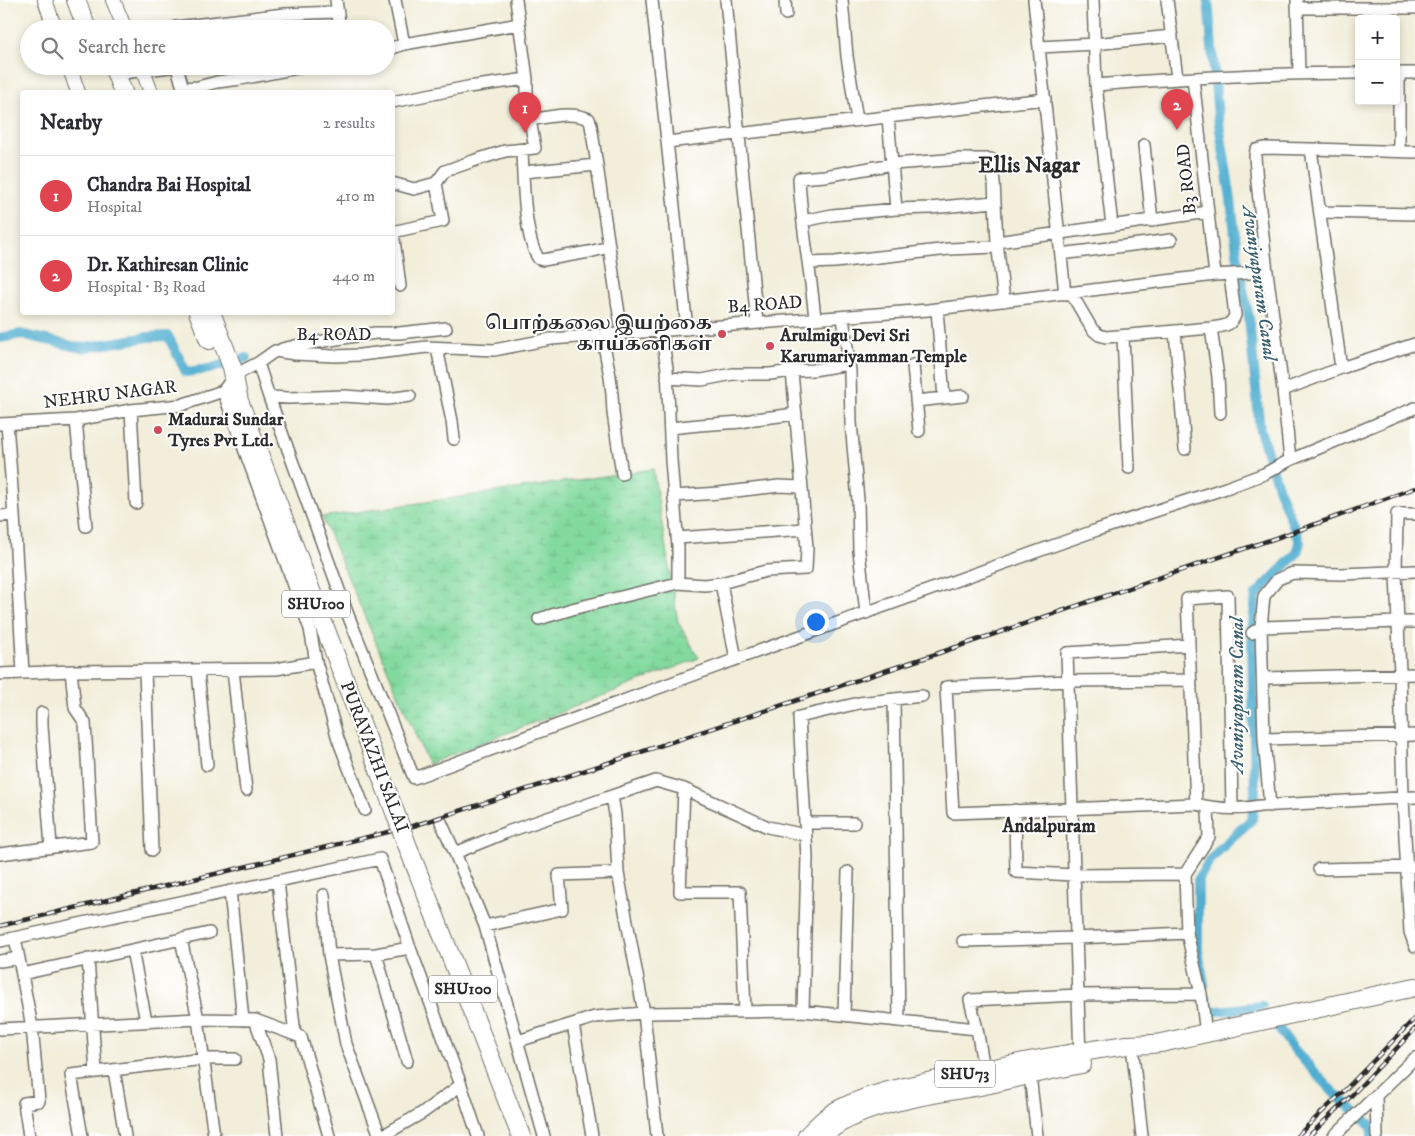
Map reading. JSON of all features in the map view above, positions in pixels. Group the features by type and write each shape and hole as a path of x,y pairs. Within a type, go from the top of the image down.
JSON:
{"main road":[{"path":"76,0 84,20"},
{"path":"89,0 97,20"},
{"path":"110,75 111,90"},
{"path":"113,75 122,90"},
{"name":"PURAVAZHI SALAI","path":"200,315 228,365"},
{"name":"PURAVAZHI SALAI","path":"212,315 239,401 406,842 521,1136"},
{"name":"SHU73","path":"807,1136 822,1120 841,1108 901,1088 985,1077 1130,1050 1415,987"},
{"name":"SHU73","path":"823,1136 831,1128 859,1113 985,1077 1030,1075 1080,1058"}],"street":[{"path":"45,0 52,20"},
{"path":"113,0 121,20"},
{"path":"336,0 338,20"},
{"path":"395,0 404,44"},
{"path":"395,184 414,189 436,183 445,171 473,161 505,151 535,148 527,109 527,79 516,0"},
{"path":"652,0 688,328"},
{"path":"726,0 757,323"},
{"path":"785,0 786,14"},
{"path":"842,0 847,56 857,120"},
{"path":"1034,0 1061,254 1068,294 1092,329 1099,336 1106,337 1224,326 1233,321 1235,315 1231,275"},
{"path":"1093,0 1096,85 1112,226"},
{"path":"1167,0 1177,78"},
{"path":"1299,73 1298,4 1415,8"},
{"path":"235,20 285,14 337,12"},
{"path":"395,47 519,24"},
{"path":"1040,47 1172,36"},
{"path":"1096,85 1232,75 1355,73"},
{"path":"1400,73 1415,73"},
{"path":"72,75 77,90"},
{"path":"144,75 150,90"},
{"path":"179,75 183,88 262,75"},
{"name":"B3 ROAD","path":"1193,78 1216,276"},
{"path":"395,101 468,87 527,79"},
{"path":"667,142 1045,99"},
{"path":"1398,105 1399,151"},
{"path":"530,120 570,114 589,119 622,334"},
{"path":"888,117 896,209"},
{"path":"1144,145 1152,221"},
{"path":"1290,460 1283,390 1256,182 1256,150 1264,148 1415,152"},
{"path":"1311,149 1341,368"},
{"path":"522,150 525,208 532,247 538,258 543,260 589,252 609,246"},
{"path":"815,319 800,202 799,178 825,176 893,164 960,159 991,159 997,244 1004,301"},
{"path":"523,172 597,165"},
{"path":"395,232 443,221 436,183"},
{"path":"803,220 832,215 982,202 994,207"},
{"path":"809,262 835,262 997,244 1059,233 1208,212"},
{"path":"1320,212 1415,214"},
{"path":"1061,254 1171,240"},
{"path":"395,247 400,286"},
{"name":"B4 ROAD","path":"228,365 258,363 275,351 295,354 360,356 427,347 494,350 551,339 937,309 1216,276 1267,272"},
{"path":"937,309 944,398"},
{"path":"843,317 850,371 851,423 858,500 859,551 866,613"},
{"path":"275,351 299,345 375,333 399,333 446,328"},
{"path":"1211,328 1218,378 1220,413"},
{"path":"661,330 667,368 678,583"},
{"path":"1175,331 1184,449"},
{"path":"602,335 622,474"},
{"path":"1124,336 1129,468"},
{"path":"1283,390 1341,368 1415,344"},
{"path":"437,348 454,439"},
{"path":"258,363 348,614 414,778 736,659 1097,530 1264,474 1290,460 1415,408"},
{"path":"667,378 702,380 733,374 770,374 813,370 848,364"},
{"path":"228,365 223,391 310,629 316,662 338,739 365,810"},
{"path":"914,365 919,431"},
{"path":"539,619 678,583 704,585 721,583 766,571 806,569 807,548 792,371"},
{"name":"NEHRU NAGAR","path":"4,424 76,420 131,410 181,405 223,391"},
{"path":"269,397 344,396 387,399 410,396"},
{"path":"916,401 963,396"},
{"path":"131,410 136,503"},
{"path":"670,428 742,422 796,414"},
{"path":"76,420 86,526"},
{"path":"4,424 14,515 23,673"},
{"path":"674,496 779,486 801,487"},
{"path":"1397,514 1415,510"},
{"path":"1397,514 1415,514"},
{"path":"1397,514 1396,572 1403,798 1411,867 1410,932 1415,946"},
{"path":"0,516 14,515"},
{"path":"677,538 805,529"},
{"path":"1259,807 1264,739 1264,678 1256,630 1264,596 1278,579 1293,572 1342,574 1415,571"},
{"path":"721,583 736,659"},
{"path":"1196,804 1187,599 1228,596 1232,808"},
{"path":"1256,630 1415,622"},
{"path":"1080,1058 1067,653 1189,645"},
{"path":"0,674 71,671 276,669 316,662"},
{"path":"198,670 207,765"},
{"path":"233,670 246,790"},
{"path":"0,854 92,842 86,723 75,708 71,671"},
{"path":"145,671 152,850"},
{"path":"1264,678 1415,674"},
{"path":"1191,680 1068,682 946,687 952,813 1196,804 1208,807 1232,808 1415,797"},
{"path":"804,1011 807,857 799,717 859,704 922,696"},
{"path":"894,699 899,1021"},
{"path":"42,712 51,847"},
{"path":"1264,739 1415,735"},
{"path":"455,853 507,832 656,781 684,789 768,827 806,835"},
{"path":"684,789 680,892 740,892 745,1011"},
{"path":"612,796 616,814 618,873 644,1013 657,1136"},
{"path":"1205,1026 1201,994 1187,933 1185,874 1209,837 1208,807"},
{"path":"1015,810 1016,872 1074,875 1185,874"},
{"path":"441,822 485,926 544,1136"},
{"path":"805,823 854,823"},
{"path":"0,941 380,859 478,1136"},
{"path":"1319,869 1411,867"},
{"path":"844,1016 848,872"},
{"path":"485,926 562,909 559,875 618,873"},
{"path":"278,881 295,1035"},
{"path":"230,891 249,1020 269,1059 277,1136"},
{"path":"324,895 329,955 346,1044 381,1136 422,1113 461,1085"},
{"path":"22,974 209,933"},
{"path":"963,941 1187,933"},
{"path":"15,938 32,1027 39,1101 24,1103 29,1136"},
{"path":"181,939 198,1019 214,1136"},
{"path":"329,955 376,954 410,948"},
{"path":"132,950 146,1021"},
{"path":"376,954 407,1061"},
{"path":"0,961 19,958"},
{"path":"88,959 96,1072"},
{"path":"1142,1136 1130,1050 1133,1040 1415,982"},
{"path":"985,1077 977,1028 970,1000 1201,994"},
{"path":"518,1041 595,1017 644,1013 804,1011 977,1028"},
{"path":"0,1029 198,1019 249,1020 301,1037 329,1136"},
{"path":"573,1024 592,1136"},
{"path":"1334,1136 1415,1058"},
{"path":"82,1136 70,1074 204,1059 235,1059"},
{"path":"114,1070 125,1136"},
{"path":"1030,1075 1038,1136"},
{"path":"1376,1096 1377,1136"}],"green space":[{"path":"653,469 678,622 699,658 428,764 322,517"}],"waterway":[{"name":"Avaniyapuram Canal","path":"1204,985 1198,950 1198,880 1208,863 1220,849 1252,819 1255,793 1252,630 1256,595 1297,553 1300,542 1279,490 1260,430 1249,318 1239,269 1231,200 1218,117 1208,0"},
{"path":"0,338 21,334 81,348 148,337 168,336 186,372 209,369 246,358"},
{"name":"Avaniyapuram Canal","path":"1206,999 1209,1012 1262,1006"},
{"name":"Avaniyapuram Canal","path":"1272,1019 1292,1047 1332,1091 1373,1127 1372,1136"}],"railway":[{"path":"0,926 413,826 936,654 1305,528 1415,488"},
{"path":"1297,1136 1415,1018"},
{"path":"1309,1136 1350,1097 1415,1029"}],"place":[{"name":"Dr. Kathiresan Clinic","path":"1177,130"},
{"name":"Chandra Bai Hospital","path":"525,133"},
{"name":"பொற்கலை இயற்கை காய்கனிகள்","path":"722,334"},
{"name":"Arulmigu Devi Sri Karumariyamman Temple","path":"770,346"},
{"name":"Madurai Sundar Tyres Pvt Ltd.","path":"158,430"}],"district":[{"name":"Ellis Nagar","path":"1029,165"},
{"name":"Andalpuram","path":"1049,826"}]}
